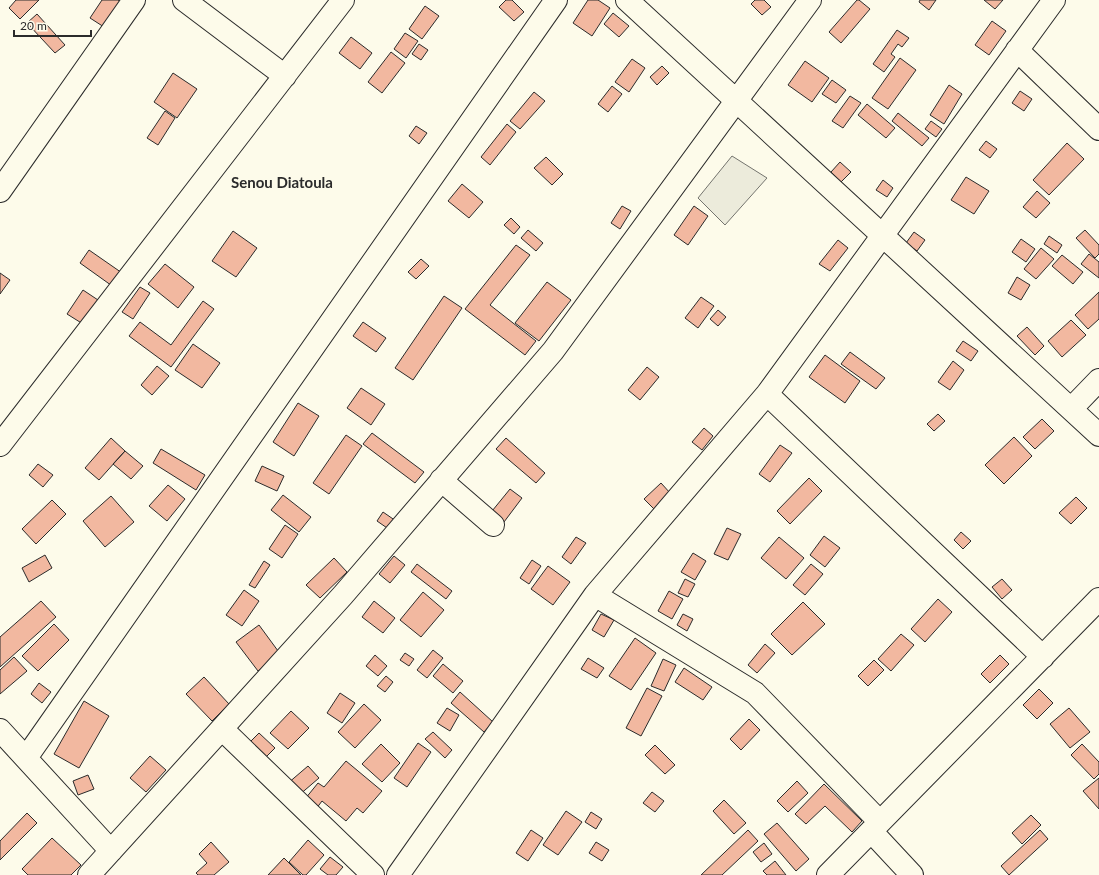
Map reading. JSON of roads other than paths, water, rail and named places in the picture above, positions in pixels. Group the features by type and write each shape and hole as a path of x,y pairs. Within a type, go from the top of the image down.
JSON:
{"street":[{"path":"0,191 134,0"},
{"path":"184,0 285,76"},
{"path":"0,445 343,0"},
{"path":"26,758 556,0"},
{"path":"627,0 1099,435"},
{"path":"89,875 343,595 553,350 810,0"},
{"path":"398,875 595,595 767,394 1054,0"},
{"path":"1018,50 1099,129"},
{"path":"1071,409 1099,380"},
{"path":"767,394 1043,657"},
{"path":"441,480 493,524"},
{"path":"595,595 755,692 876,827 912,875"},
{"path":"828,875 1099,599"},
{"path":"222,729 372,875"},
{"path":"0,730 111,851"}],"district":[{"name":"Senou Diatoula","path":"282,182"}]}
